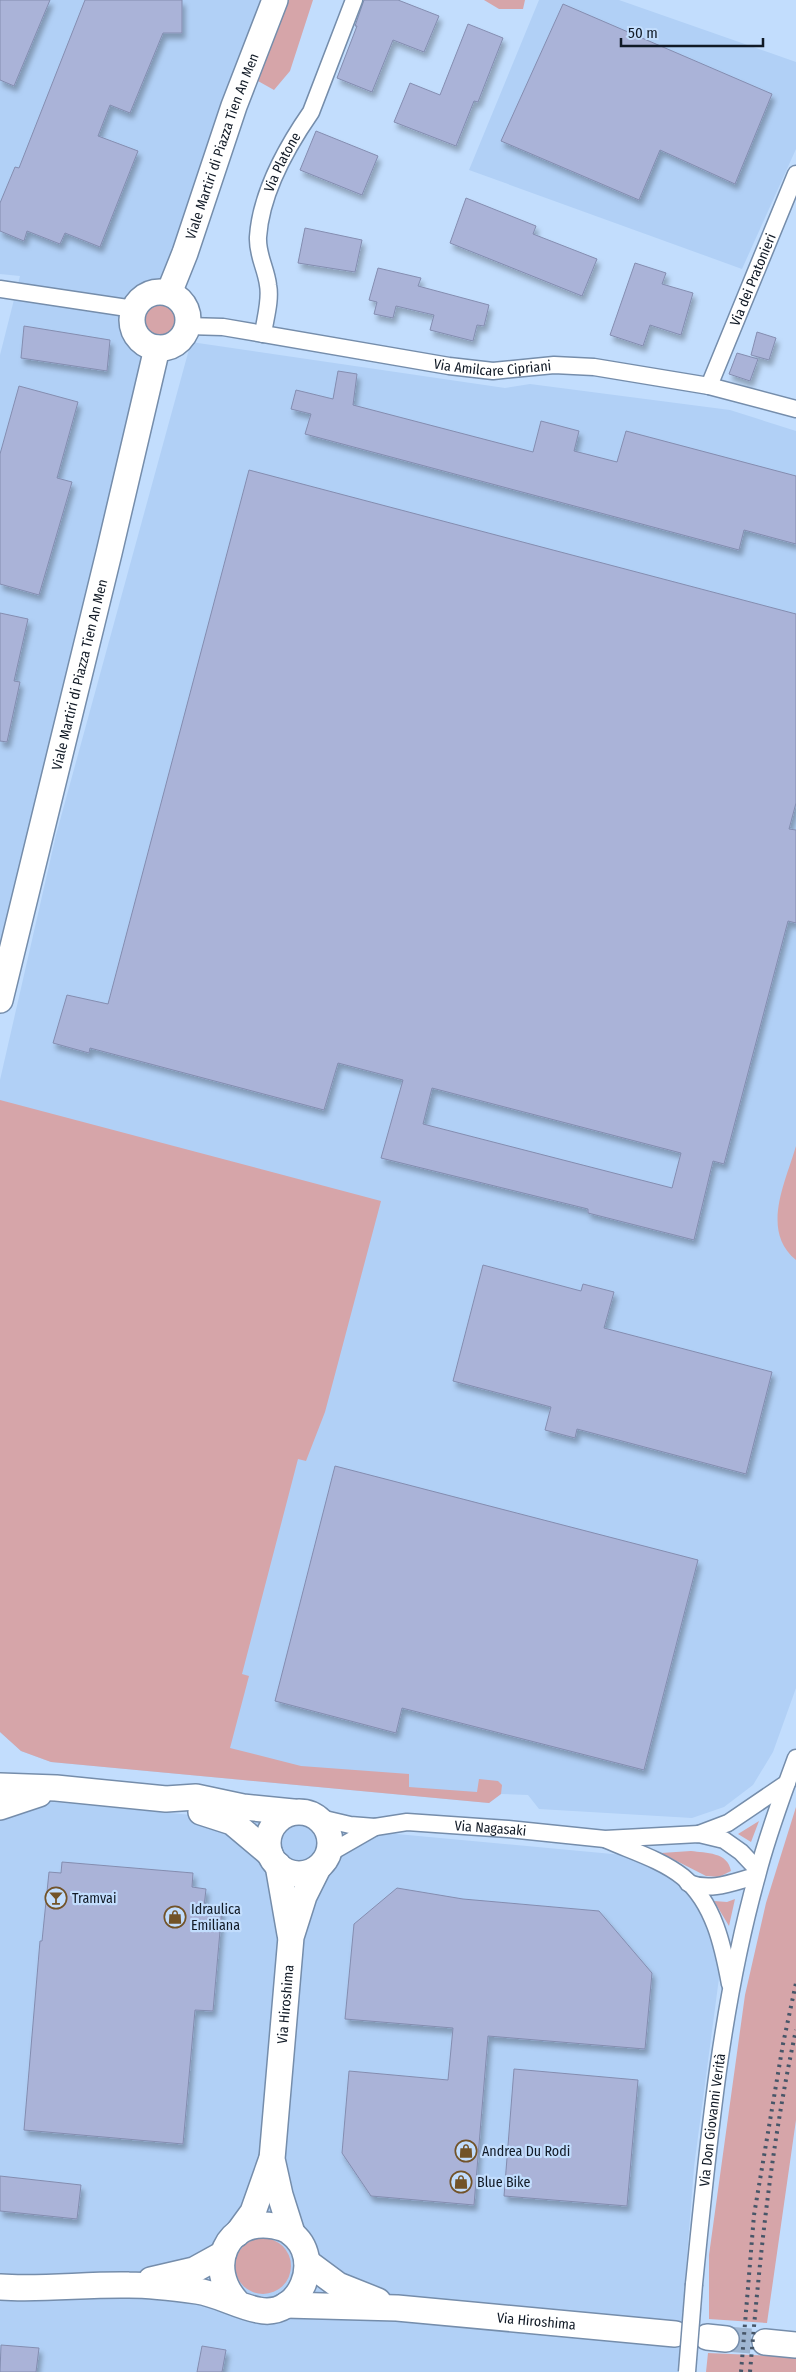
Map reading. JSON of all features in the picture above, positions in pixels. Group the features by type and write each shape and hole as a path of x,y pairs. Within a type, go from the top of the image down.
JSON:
{"main road":[{"name":"Viale Martiri di Piazza Tien An Men","path":"169,293 185,252 234,106 275,0"},
{"path":"152,293 169,293 182,303 186,310 187,326 178,341 171,346 157,348 148,345 136,334 133,326 134,309 139,302 152,293"},
{"name":"Viale Martiri di Piazza Tien An Men","path":"0,1000 107,563 157,348"},
{"name":"Via Nagasaki","path":"0,1769 56,1788"},
{"name":"Via Nagasaki","path":"0,1786 56,1788 166,1799 196,1797 243,1807 304,1814"},
{"path":"0,1807 56,1788"},
{"name":"Via Nagasaki","path":"166,1799 232,1822 288,1872 298,1874 308,1872 323,1861"},
{"path":"274,1860 270,1833 275,1823 304,1814 328,1834 323,1861"},
{"name":"Via Hiroshima","path":"274,1860 291,1938"},
{"name":"Via Hiroshima","path":"230,2244 253,2212 272,2159 291,1938 304,1896 323,1861"},
{"name":"Via Hiroshima","path":"272,2159 280,2195 292,2233 304,2251 307,2262 338,2285 397,2308"},
{"name":"Via Hiroshima","path":"129,2285 194,2270 230,2244 250,2226 265,2225 292,2233"},
{"path":"230,2244 221,2267 222,2280 228,2292 238,2302"},
{"path":"286,2305 303,2286 307,2274 307,2262"},
{"name":"Via Hiroshima","path":"12,2288 129,2285 198,2291 238,2302 249,2308 261,2311 274,2310 286,2305 397,2308 675,2334"},
{"path":"765,2342 796,2345"}],"street":[{"name":"Via Platone","path":"262,334 269,288 259,257 258,237 262,218 272,182 296,134 311,112 354,0"},
{"name":"Via dei Pratonieri","path":"709,386 796,174"},
{"path":"0,289 134,309"},
{"name":"Via Amilcare Cipriani","path":"187,326 223,327 449,366 493,371 554,365 594,367 709,386 796,409"},
{"name":"Via Don Giovanni Verità","path":"687,2372 711,2115 731,1989 758,1873 796,1758"},
{"name":"Via Nagasaki","path":"699,1834 728,1823 787,1782"},
{"name":"Via Nagasaki","path":"304,1814 350,1825 375,1827 407,1822 508,1829 605,1839 699,1834 724,1840 741,1852 758,1873 712,1887 699,1887 688,1883"},
{"name":"Via Nagasaki","path":"323,1861 375,1827"},
{"name":"Via Nagasaki","path":"605,1839 669,1868 688,1883 698,1894 716,1926 731,1989"}],"shaded area":[{"path":"0,0 264,0 172,252 0,969 0,355 20,276 0,274"},
{"path":"287,0 313,0 290,71 274,90 258,81"},
{"path":"484,0 525,0 523,9 499,9"},
{"path":"539,0 619,0 796,62 796,149 742,269 469,170"},
{"path":"160,300 174,305 179,319 174,333 160,338 146,333 141,319 146,305"},
{"path":"191,342 505,388 530,384 730,410 796,431 796,1688 773,1752 753,1785 724,1807 692,1818 539,1809 528,1795 501,1794 489,1803 51,1762 21,1751 0,1732 0,1080 56,835"},
{"path":"0,1100 381,1201 325,1412 306,1461 298,1459 242,1674 249,1676 230,1748 301,1766 409,1774 409,1787 477,1792 479,1779 498,1781 502,1785 501,1794 489,1803 51,1762 21,1751 0,1732"},
{"path":"796,1146 796,1260 785,1248 779,1235 778,1220 782,1190"},
{"path":"52,1802 623,1855 678,1881 698,1905 711,1929 721,1963 694,2167 678,2372 0,2372 0,1815 21,1807"},
{"path":"796,1807 796,2120 767,2323 709,2319 709,2255 745,1995 766,1903"},
{"path":"759,1821 751,1842 738,1834"},
{"path":"691,1851 709,1853 721,1857 726,1860 731,1871 719,1877 706,1876 661,1853"},
{"path":"735,1899 729,1926 714,1901 727,1902"},
{"path":"257,2238 269,2238 279,2242 287,2250 291,2266 287,2282 279,2290 269,2294 257,2294 247,2290 239,2282 235,2272 235,2260 239,2250 247,2242"},
{"path":"708,2353 796,2357 796,2372 706,2372"}],"building":[{"path":"0,0 50,0 14,86 0,80"},
{"path":"85,0 182,0 182,33 163,33 130,113 110,105 98,136 138,151 100,247 65,233 60,244 27,231 24,241 0,231 0,203 15,167 19,168"},
{"path":"364,0 398,0 439,16 424,52 393,40 372,92 337,78 357,26 355,26"},
{"path":"563,4 772,94 735,184 660,150 639,200 501,141"},
{"path":"468,24 503,38 478,102 474,101 456,146 394,122 410,83 440,95"},
{"path":"316,131 378,156 362,195 300,170"},
{"path":"466,198 536,226 533,234 597,259 582,296 450,243"},
{"path":"305,228 362,240 355,272 298,263"},
{"path":"635,263 666,273 662,284 693,293 681,335 650,325 643,346 610,335"},
{"path":"378,268 421,278 418,286 489,305 484,326 477,325 473,341 430,330 434,315 396,306 393,318 374,314 377,302 369,300"},
{"path":"24,326 110,340 107,371 21,358"},
{"path":"757,332 776,338 769,360 751,355"},
{"path":"737,353 758,359 750,381 729,374"},
{"path":"338,371 357,374 353,405 533,452 541,421 579,431 574,451 617,462 626,431 796,476 796,544 744,530 739,550 305,434 311,414 291,409 296,390 333,399"},
{"path":"19,386 78,402 57,478 72,482 39,595 0,584 0,454"},
{"path":"249,470 796,614 796,803 789,829 796,830 796,923 788,921 724,1164 713,1161 694,1240 588,1213 588,1209 381,1158 403,1080 338,1063 324,1110 90,1048 89,1053 53,1043 67,995 108,1004","holes":["432,1088 681,1153 672,1188 423,1124"]},
{"path":"0,613 28,619 14,681 20,682 7,742 0,741"},
{"path":"483,1265 581,1291 583,1284 614,1292 604,1328 772,1372 746,1474 577,1429 575,1438 545,1430 551,1407 453,1381"},
{"path":"335,1466 698,1560 644,1770 402,1708 396,1733 275,1701"},
{"path":"62,1862 193,1873 192,1887 206,1889 204,1907 222,1908 213,2011 195,2010 183,2144 24,2130 40,1941 42,1941 49,1872 61,1873"},
{"path":"397,1888 463,1899 599,1911 652,1973 645,2049 488,2036 474,2205 371,2196 342,2153 349,2071 448,2080 453,2028 345,2019 354,1924"},
{"path":"514,2069 638,2080 627,2206 504,2196"},
{"path":"0,2176 81,2185 77,2219 0,2211"},
{"path":"1,2345 39,2348 36,2372 0,2372"},
{"path":"202,2346 226,2350 222,2372 197,2372"}],"tunnel":[{"path":"726,2339 765,2342"}],"railway":[{"path":"741,2372 754,2215 783,2044 796,1983"},
{"path":"750,2372 767,2200 787,2073 796,2030"}],"place":[{"name":"Tramvai","path":"56,1898"},
{"name":"Idraulica Emiliana","path":"175,1917"},
{"name":"Andrea Du Rodi","path":"466,2151"},
{"name":"Blue Bike","path":"461,2182"}]}
